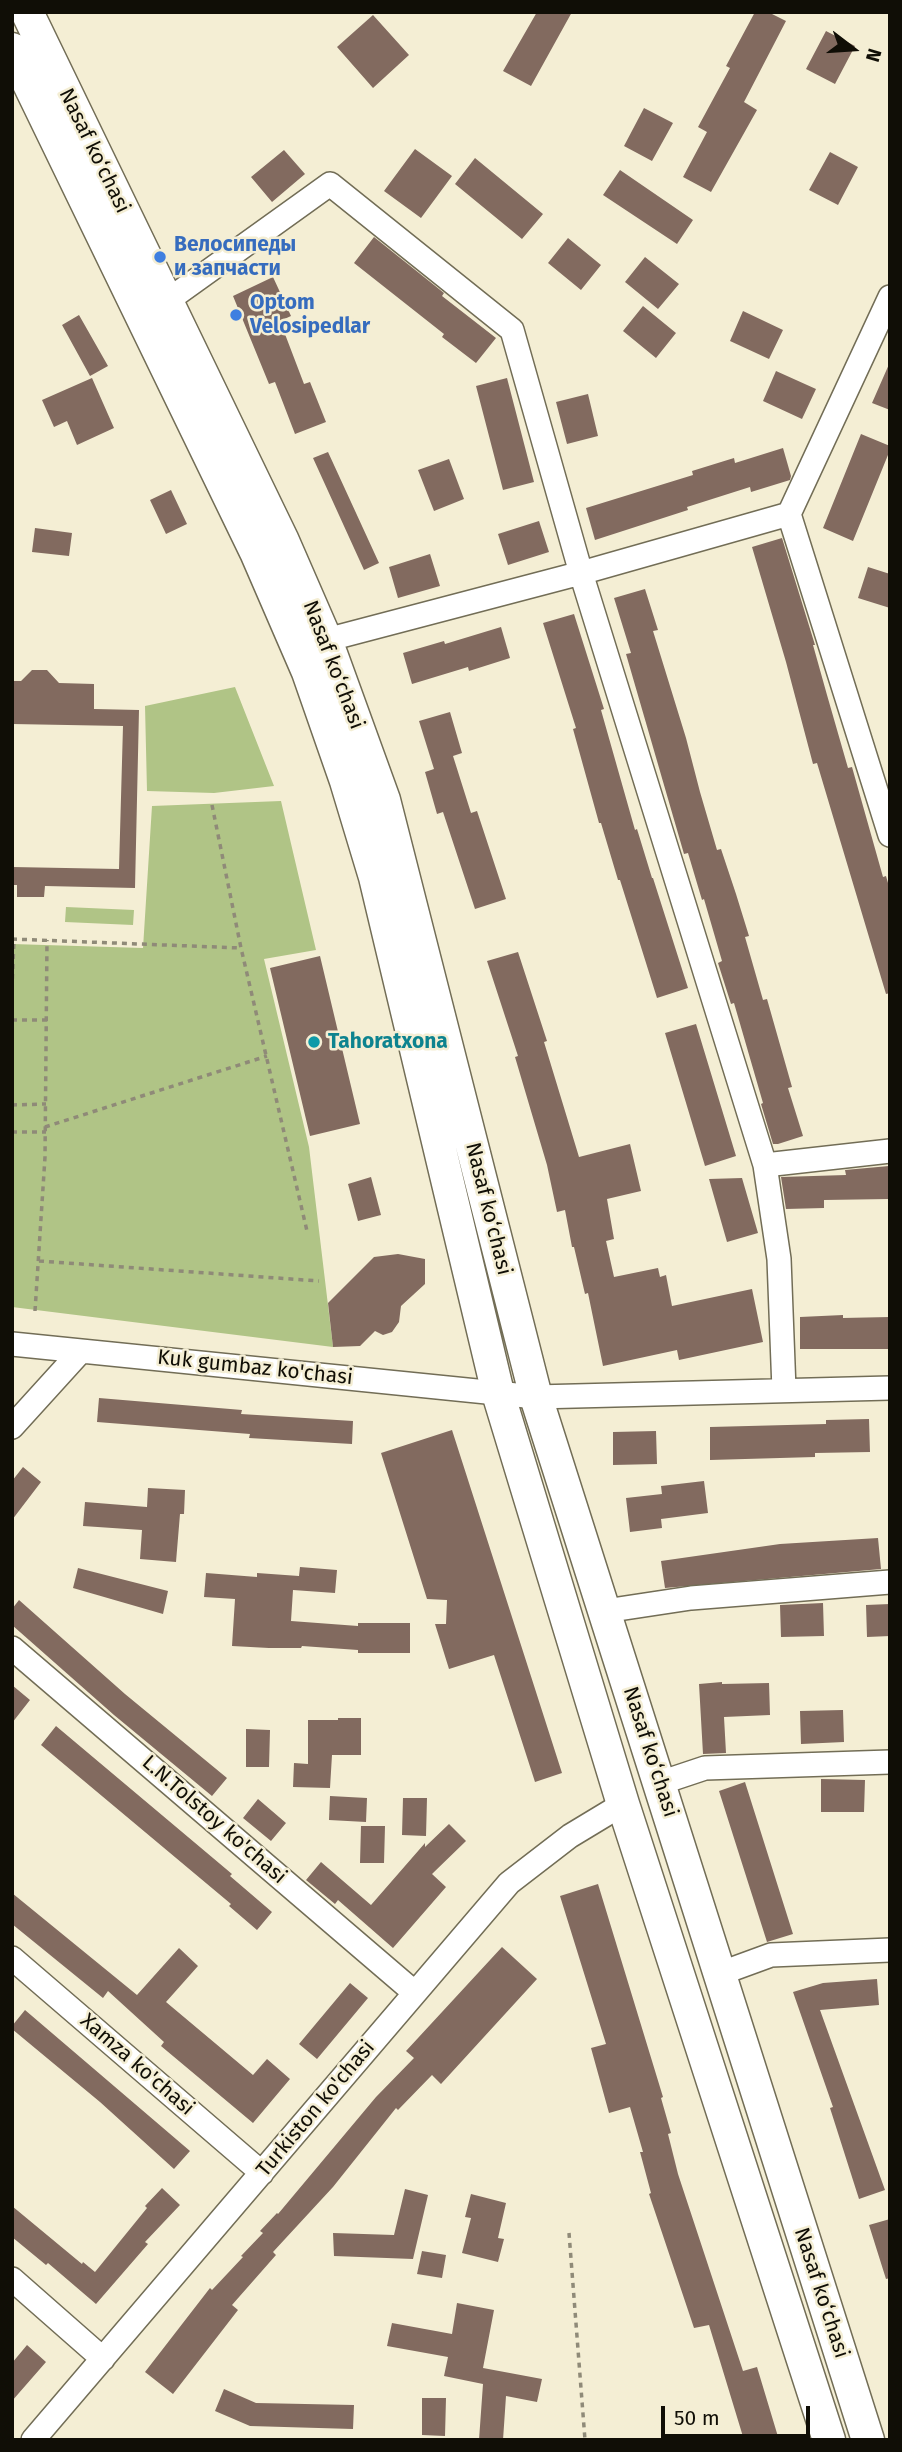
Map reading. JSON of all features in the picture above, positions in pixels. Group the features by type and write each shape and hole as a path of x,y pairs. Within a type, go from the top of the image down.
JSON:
{"main road":[{"name":"Nasaf ko‘chasi","path":"27,12 282,539 326,640 384,800 536,1397 868,2440"},
{"name":"Nasaf ko‘chasi","path":"12,49 256,552 308,672 346,781 375,877 498,1393 623,1804 830,2440"}],"street":[{"path":"167,301 330,184 512,330 581,573 765,1165 779,1259 784,1390"},
{"path":"890,297 789,514 890,835"},
{"path":"326,640 581,573 789,514"},
{"path":"765,1165 890,1151"},
{"name":"Kuk gumbaz ko'chasi","path":"12,1343 536,1397 890,1388"},
{"path":"12,1427 81,1351"},
{"path":"605,1611 691,1598 890,1583"},
{"name":"L.N.Tolstoy ko'chasi","path":"12,1648 415,1993"},
{"path":"660,1783 705,1768 890,1762"},
{"name":"Turkiston ko'chasi","path":"33,2440 509,1884 570,1836 623,1804"},
{"path":"719,1974 771,1955 890,1950"},
{"name":"Xamza ko'chasi","path":"12,1958 262,2173"},
{"path":"12,2279 103,2359"}],"path":[{"path":"212,805 241,948 307,1231"},
{"path":"12,989 13,939 241,948"},
{"path":"35,1311 46,1104 47,940"},
{"path":"12,1020 47,1020"},
{"path":"12,1132 45,1129 267,1056"},
{"path":"12,1105 46,1104"},
{"path":"39,1261 319,1281"},
{"path":"569,2233 585,2440"}],"green space":[{"path":"235,687 274,786 214,793 147,791 145,706"},
{"path":"281,801 316,950 264,959 309,1147 333,1347 12,1307 12,944 143,948 152,806"},
{"path":"66,907 134,910 133,925 65,922"}],"building":[{"path":"537,12 572,12 531,86 503,71"},
{"path":"755,12 768,12 786,21 744,102 757,110 711,192 683,177 707,132 698,127 730,68 726,66"},
{"path":"373,15 409,55 373,88 337,47"},
{"path":"826,31 855,46 835,84 806,69"},
{"path":"644,108 673,123 652,161 624,146"},
{"path":"415,149 452,176 421,218 384,191"},
{"path":"284,150 305,174 272,202 251,177"},
{"path":"830,152 858,167 838,205 809,190"},
{"path":"475,158 543,214 522,239 455,184"},
{"path":"620,170 693,220 677,244 603,195"},
{"path":"374,237 496,338 476,363 442,337 444,334 354,263"},
{"path":"568,238 601,265 581,290 548,263"},
{"path":"645,257 679,284 658,309 625,282"},
{"path":"273,277 291,316 280,321 304,384 310,382 326,422 295,434 275,382 269,384 233,296"},
{"path":"643,306 676,333 656,358 623,331"},
{"path":"743,311 783,330 769,359 730,341"},
{"path":"79,315 108,366 90,376 62,325"},
{"path":"890,362 890,410 872,403"},
{"path":"776,371 816,389 802,419 763,401"},
{"path":"92,378 114,428 77,445 67,421 54,427 42,400"},
{"path":"507,378 534,482 503,490 476,386"},
{"path":"588,394 598,436 567,444 556,402"},
{"path":"861,434 890,446 890,450 853,541 823,528"},
{"path":"783,448 790,480 751,492 750,487 595,540 586,508 693,475 692,471 734,458 735,463"},
{"path":"328,452 379,563 364,570 313,458"},
{"path":"449,459 464,499 434,511 418,470"},
{"path":"171,490 187,524 166,534 150,500"},
{"path":"539,521 549,552 508,565 498,534"},
{"path":"35,528 72,533 69,556 32,552"},
{"path":"782,538 815,645 848,768 852,767 883,877 886,876 890,890 890,993 886,994 817,763 813,764 752,547"},
{"path":"430,554 440,586 398,598 389,567"},
{"path":"868,567 890,574 890,608 858,598"},
{"path":"645,589 658,630 653,631 717,850 721,849 736,894 749,936 745,937 763,1000 767,999 792,1087 788,1088 803,1136 778,1144 773,1144 734,1003 731,1004 718,963 722,961 704,899 702,900 688,853 684,854 626,654 631,653 614,598"},
{"path":"574,614 604,709 601,710 635,830 637,829 688,988 657,998 599,823 573,729 576,728 543,623"},
{"path":"501,627 510,658 412,684 403,653"},
{"path":"32,670 47,670 59,683 94,684 94,709 139,710 135,888 45,886 44,897 17,897 17,885 12,885 12,867 119,869 123,726 12,724 12,681 21,681"},
{"path":"450,712 462,753 453,756 471,813 477,811 506,899 475,909 443,812 437,814 425,772 434,769 419,721"},
{"path":"518,952 547,1041 544,1042 579,1157 630,1144 641,1191 607,1199 614,1239 606,1241 614,1277 658,1268 660,1277 666,1275 672,1306 752,1289 763,1342 679,1360 677,1350 603,1366 588,1293 585,1294 565,1210 557,1212 547,1165 515,1057 518,1056 487,961"},
{"name":"Tahoratxona","path":"320,956 360,1124 310,1136 270,968"},
{"path":"696,1024 736,1156 705,1166 665,1033"},
{"path":"889,1166 889,1199 824,1200 824,1208 786,1209 781,1177 846,1175 845,1170"},
{"path":"371,1177 381,1215 358,1221 348,1184"},
{"path":"742,1178 758,1233 727,1242 709,1179"},
{"path":"398,1254 425,1259 425,1284 401,1306 399,1322 392,1332 383,1335 375,1331 360,1346 333,1347 328,1303 374,1257"},
{"path":"843,1315 843,1318 890,1317 890,1349 800,1349 800,1317"},
{"path":"99,1398 242,1410 241,1414 353,1421 352,1444 249,1438 250,1434 97,1422"},
{"path":"869,1419 870,1452 815,1453 815,1457 710,1460 710,1427 826,1424 826,1420"},
{"path":"452,1430 562,1773 535,1782 494,1655 449,1669 435,1624 446,1624 447,1600 427,1599 381,1453"},
{"path":"656,1431 657,1464 613,1465 613,1432"},
{"path":"23,1467 41,1482 12,1520 12,1481"},
{"path":"704,1481 708,1513 661,1519 662,1528 630,1532 626,1498 662,1494 661,1486"},
{"path":"148,1488 185,1490 176,1562 140,1559 142,1530 83,1526 85,1502 147,1507"},
{"path":"878,1538 881,1569 665,1588 661,1561 780,1544"},
{"path":"300,1567 337,1570 335,1593 293,1590 291,1621 358,1626 358,1623 410,1623 410,1653 358,1653 358,1650 302,1646 232,1646 235,1599 204,1597 206,1573 257,1577 257,1573 299,1576"},
{"path":"78,1568 168,1591 163,1614 73,1588"},
{"path":"19,1600 125,1694 227,1778 212,1796 114,1715 12,1625 12,1609"},
{"path":"823,1603 824,1636 781,1637 780,1605"},
{"path":"890,1604 890,1636 867,1637 866,1605"},
{"path":"769,1683 770,1715 724,1717 726,1753 703,1754 699,1684"},
{"path":"12,1685 30,1700 12,1723"},
{"path":"843,1710 844,1742 801,1744 800,1711"},
{"path":"361,1718 361,1755 332,1755 330,1788 293,1787 294,1763 308,1764 308,1720"},
{"path":"56,1726 232,1874 230,1876 272,1912 257,1930 229,1906 231,1904 41,1745"},
{"path":"246,1729 270,1730 269,1767 246,1767"},
{"path":"821,1779 865,1780 864,1812 821,1812"},
{"path":"745,1782 793,1934 767,1942 719,1791"},
{"path":"330,1796 367,1798 366,1822 329,1820"},
{"path":"403,1798 427,1798 426,1836 402,1835"},
{"path":"258,1799 286,1823 271,1841 243,1818"},
{"path":"449,1824 466,1841 432,1874 446,1887 393,1948 338,1900 335,1904 306,1880 321,1862 371,1905 425,1843 425,1847"},
{"path":"361,1826 385,1826 384,1863 360,1863"},
{"path":"598,1884 663,2097 661,2098 671,2133 668,2134 678,2174 743,2371 757,2367 779,2440 744,2440 709,2325 694,2328 649,2194 651,2193 640,2152 643,2152 630,2107 609,2113 591,2048 606,2044 560,1896"},
{"path":"12,1893 137,1995 179,1948 198,1966 166,2002 253,2075 267,2059 290,2079 253,2123 161,2046 164,2042 108,1991 103,1998 12,1924"},
{"path":"502,1947 537,1979 441,2084 432,2075 398,2110 396,2108 333,2187 273,2252 276,2255 232,2305 238,2310 173,2394 145,2372 210,2288 212,2290 243,2257 241,2256 263,2233 260,2231 278,2214 376,2097 414,2058 406,2051"},
{"path":"877,1979 879,2005 820,2010 885,2190 859,2199 830,2108 833,2107 793,1992 823,1983"},
{"path":"350,1983 368,1998 317,2059 299,2044"},
{"path":"25,2010 190,2151 174,2169 100,2102 12,2029"},
{"path":"162,2188 180,2205 145,2242 148,2244 96,2304 48,2263 46,2265 12,2237 12,2206 95,2272"},
{"path":"405,2189 428,2195 413,2259 334,2256 333,2233 394,2235"},
{"path":"471,2194 506,2203 498,2238 504,2239 498,2262 462,2253 471,2218 465,2217"},
{"path":"890,2219 890,2278 886,2279 869,2225"},
{"path":"422,2251 446,2255 442,2278 417,2274"},
{"path":"457,2303 494,2310 483,2368 542,2379 537,2402 506,2396 503,2440 479,2440 483,2384 444,2376 448,2357 387,2346 392,2323 452,2334"},
{"path":"27,2345 46,2362 12,2401 12,2363"},
{"path":"224,2389 256,2403 354,2405 353,2429 250,2426 215,2411"},
{"path":"422,2398 446,2398 445,2436 422,2435"}],"place":[{"name":"Велосипеды и запчасти","path":"160,257"},
{"name":"Optom Velosipedlar","path":"236,315"},
{"name":"Tahoratxona","path":"314,1042"}]}
